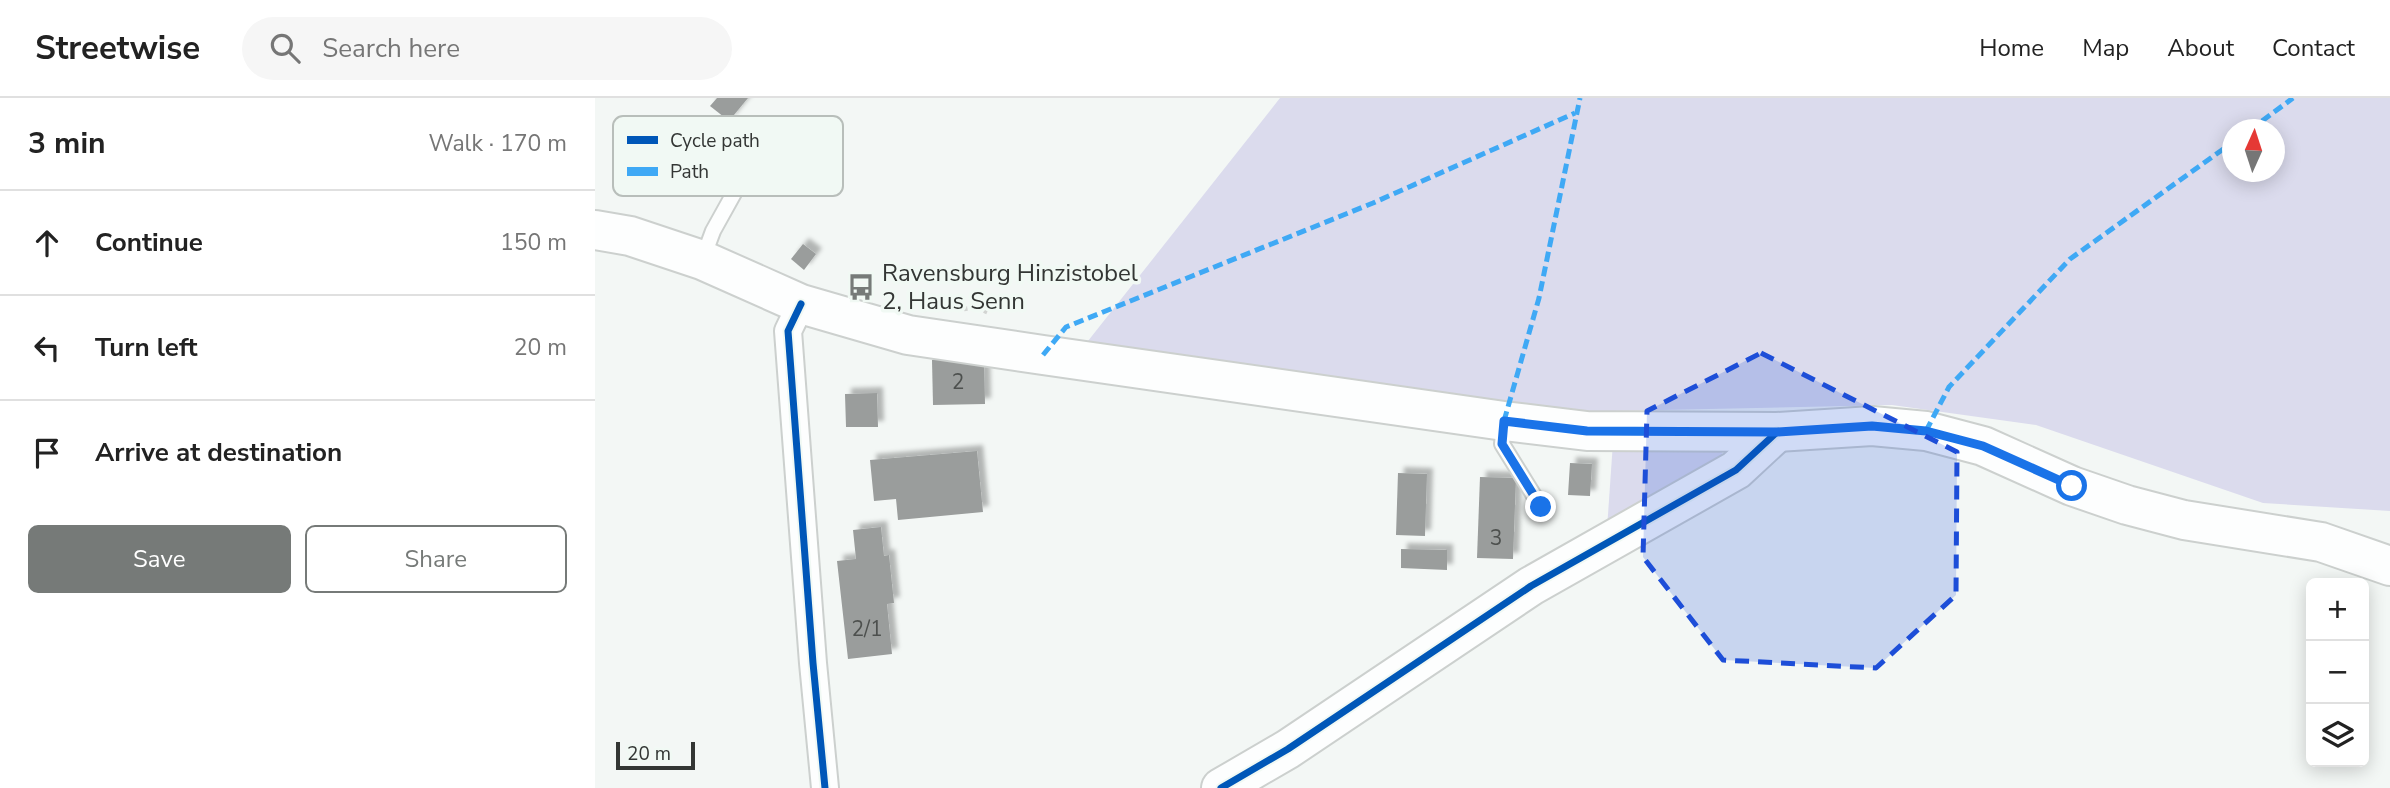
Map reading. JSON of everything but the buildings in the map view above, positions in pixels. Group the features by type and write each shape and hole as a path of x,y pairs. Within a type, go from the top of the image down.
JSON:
{"main road":[{"path":"595,230 630,236 702,260 801,304 908,335 1587,431 1777,432 1872,426 1926,431 1983,446 2072,486 2127,505 2184,520 2321,541 2390,566"},
{"path":"1221,788 1288,749 1531,586 1737,470 1777,432"}],"street":[{"path":"801,304 788,331 825,788"}],"lane":[{"path":"702,260 713,231 732,196"},
{"path":"1504,421 1502,444 1541,507"}],"highlighted area":[{"path":"1761,353 1957,452 1956,595 1876,668 1723,660 1643,557 1647,411"}],"shaded area":[{"path":"1280,98 2390,98 2390,511 2263,503 2036,425 1892,405 1567,412 1088,341"},
{"path":"1613,442 1716,444 1724,456 1607,529"}],"marked path":[{"path":"1504,421 1539,298 1580,98"},
{"path":"2265,119 2293,98"},
{"path":"1043,355 1066,327 1373,203 1575,113"},
{"path":"1926,431 1949,387 2070,259 2222,150"}],"cycle path":[{"path":"801,304 788,331 825,788"},
{"path":"1221,788 1288,749 1531,586 1736,470 1777,432"}],"place":[{"name":"Ravensburg Hinzistobel 2, Haus Senn","path":"861,287"}],"route":[{"path":"1541,507 1502,444 1504,421 1587,431 1777,432 1872,426 1926,431 1983,446 2072,486"}]}
